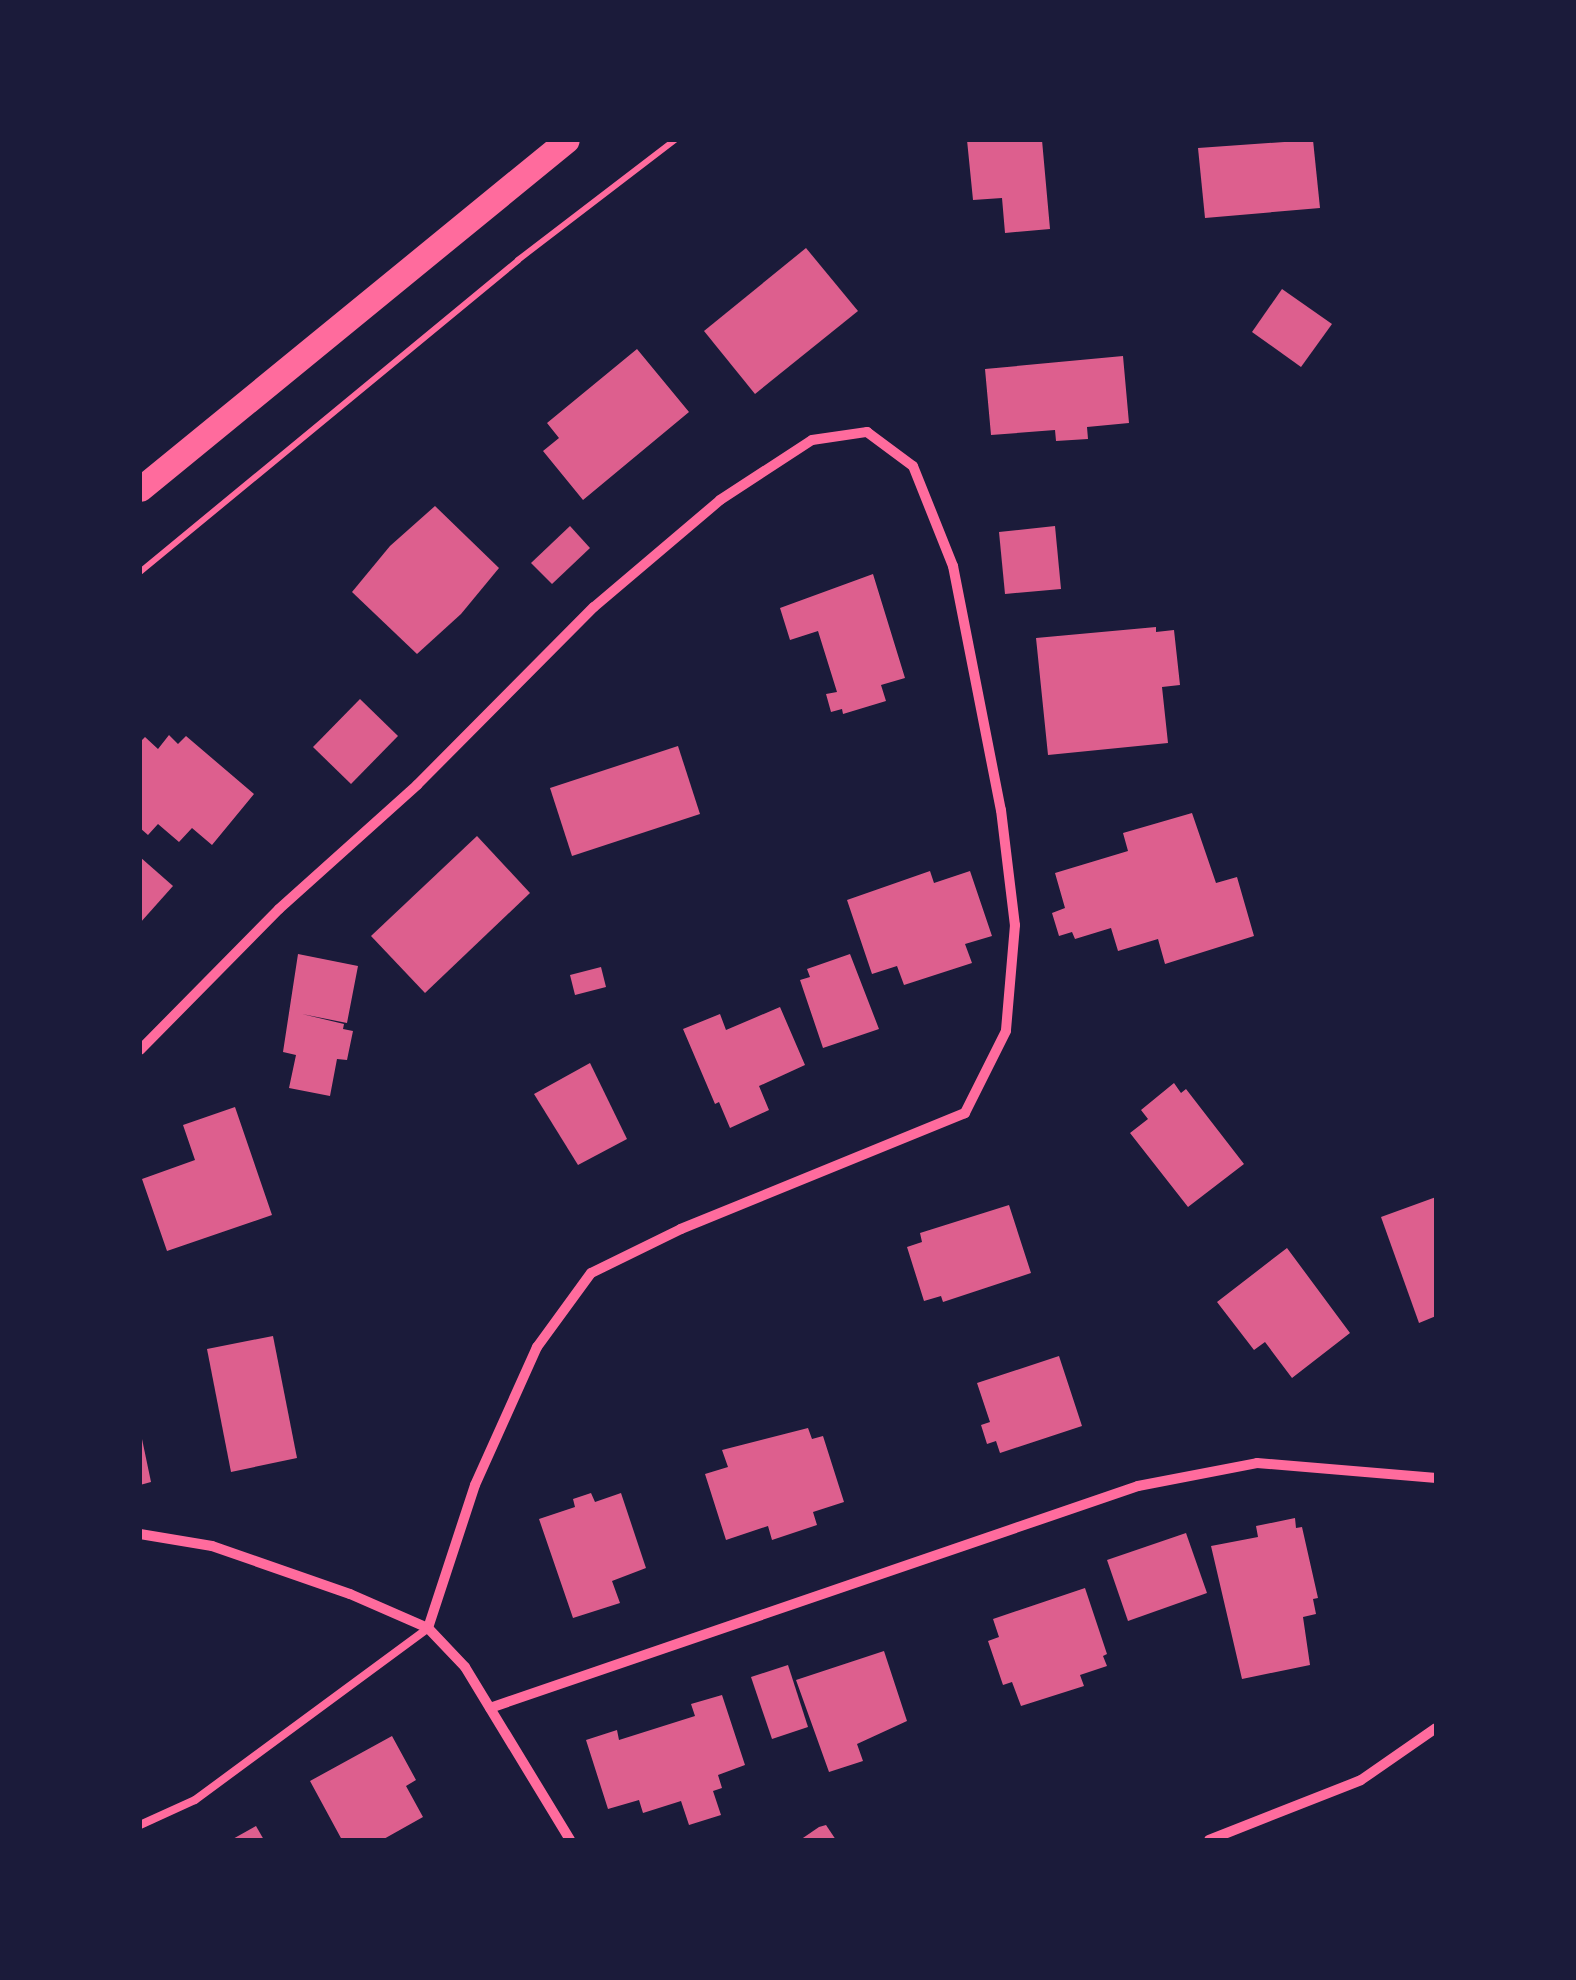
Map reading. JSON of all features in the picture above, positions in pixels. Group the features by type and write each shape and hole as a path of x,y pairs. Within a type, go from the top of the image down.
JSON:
{"main road":[{"path":"140,489 567,140"}],"street":[{"path":"140,1050 279,909 417,785 594,607 720,500 812,440 868,432 914,466 953,566 1000,810 1016,925 1006,1031 965,1113 681,1229 591,1273 537,1347 475,1485 428,1628"},
{"path":"490,1708 1138,1486 1258,1462 1436,1478"},
{"path":"140,1534 212,1546 350,1594 428,1628 465,1667 570,1840"},
{"path":"1210,1840 1360,1780 1436,1728"}],"lane":[{"path":"140,1825 195,1800 428,1628"}],"path":[{"path":"140,572 518,260 675,140"}],"building":[{"path":"967,140 1042,140 1050,229 1005,233 1002,198 973,200"},
{"path":"1313,140 1320,208 1205,218 1198,148"},
{"path":"806,248 858,311 755,394 704,331"},
{"path":"1282,289 1332,324 1301,367 1252,332"},
{"path":"637,349 689,412 583,500 543,451 559,438 547,423"},
{"path":"1123,356 1129,423 1087,427 1088,439 1056,441 1055,430 991,435 985,369"},
{"path":"435,506 499,568 461,614 417,654 352,592 390,546"},
{"path":"570,526 590,548 552,584 531,563"},
{"path":"1055,526 1061,589 1005,594 999,532"},
{"path":"873,574 905,678 881,685 886,701 843,714 842,709 831,712 826,694 837,692 818,631 790,640 780,608"},
{"path":"1156,627 1156,632 1174,630 1180,685 1162,687 1168,743 1048,755 1036,638"},
{"path":"360,699 398,736 351,784 313,747"},
{"path":"169,735 178,744 186,736 254,794 212,845 192,828 179,842 158,824 148,835 140,828 140,742 145,737 158,749"},
{"path":"678,746 700,814 572,856 550,788"},
{"path":"1192,813 1216,883 1237,877 1254,936 1165,964 1158,939 1118,951 1111,928 1075,939 1072,932 1059,936 1052,913 1065,908 1055,873 1128,851 1123,833"},
{"path":"477,836 530,893 425,993 371,936"},
{"path":"140,857 173,886 140,923"},
{"path":"930,871 934,883 970,871 992,936 965,944 972,963 904,985 897,966 872,974 847,900"},
{"path":"298,954 358,966 347,1023 302,1014 344,1024 343,1029 353,1031 347,1060 337,1059 330,1096 289,1088 296,1055 283,1052"},
{"path":"850,954 879,1029 823,1048 800,980 810,977 807,969"},
{"path":"601,967 606,987 575,995 570,975"},
{"path":"780,1007 805,1065 759,1086 769,1110 730,1128 719,1102 715,1104 683,1029 720,1014 726,1030"},
{"path":"590,1063 627,1139 578,1165 534,1094"},
{"path":"1174,1083 1181,1093 1186,1089 1244,1164 1188,1207 1130,1133 1148,1119 1141,1110"},
{"path":"235,1107 272,1215 167,1251 142,1179 195,1160 183,1125"},
{"path":"1436,1197 1436,1316 1419,1323 1381,1217"},
{"path":"1009,1205 1031,1273 943,1302 941,1296 924,1301 907,1247 922,1242 920,1233"},
{"path":"1287,1248 1350,1333 1292,1378 1265,1342 1254,1350 1217,1302"},
{"path":"273,1336 297,1458 231,1472 207,1349"},
{"path":"1059,1356 1082,1426 1000,1453 996,1441 987,1444 981,1425 990,1422 977,1383"},
{"path":"808,1428 812,1439 823,1436 844,1502 813,1512 817,1525 772,1540 768,1526 726,1540 705,1474 728,1467 722,1450"},
{"path":"140,1440 151,1482 140,1485"},
{"path":"591,1493 595,1502 621,1493 646,1568 612,1581 620,1603 573,1618 539,1519 575,1507 573,1499"},
{"path":"1295,1518 1296,1528 1302,1527 1318,1598 1313,1599 1316,1614 1303,1617 1310,1665 1242,1679 1211,1546 1258,1537 1256,1526"},
{"path":"1186,1533 1207,1593 1128,1621 1107,1560"},
{"path":"1085,1588 1107,1654 1103,1656 1107,1666 1080,1675 1084,1686 1021,1706 1012,1682 1003,1685 988,1641 999,1637 993,1619"},
{"path":"884,1651 907,1721 857,1744 863,1761 829,1772 796,1680"},
{"path":"788,1665 808,1727 772,1739 751,1677"},
{"path":"722,1695 745,1765 718,1775 722,1788 713,1791 721,1815 689,1825 681,1801 643,1813 639,1800 608,1809 586,1740 617,1730 619,1740 695,1716 691,1704"},
{"path":"392,1736 416,1780 406,1786 423,1817 382,1840 342,1840 310,1781"},
{"path":"826,1825 836,1840 800,1840 819,1827"},
{"path":"256,1826 264,1840 231,1840"}]}
